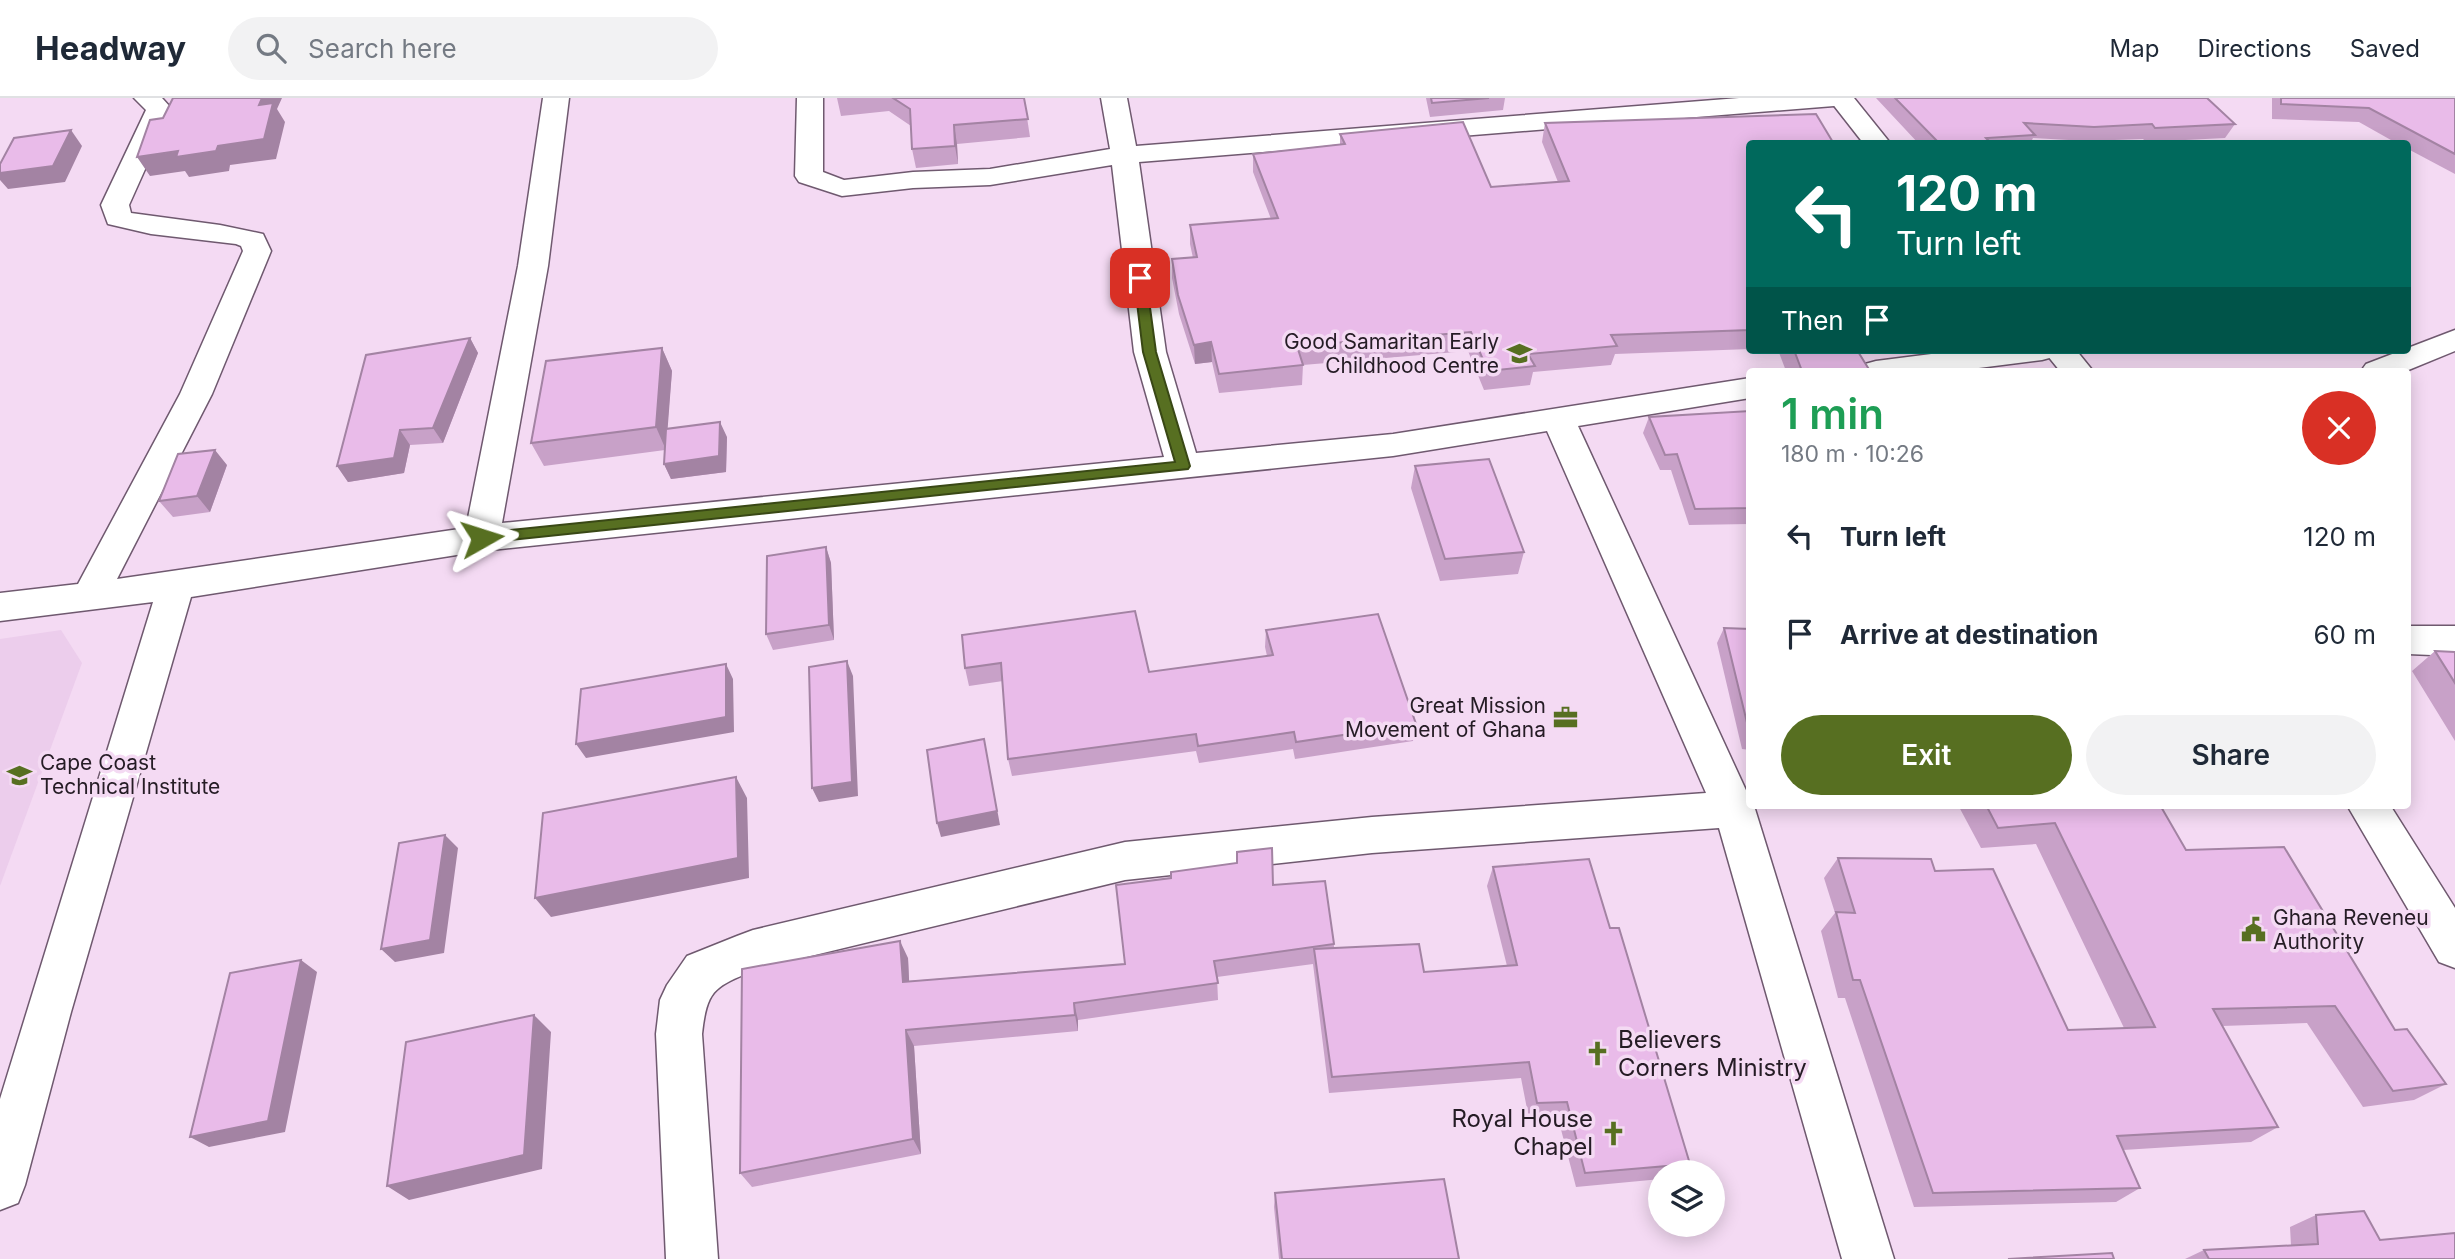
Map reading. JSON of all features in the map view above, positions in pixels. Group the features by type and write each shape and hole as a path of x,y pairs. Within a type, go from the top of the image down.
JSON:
{"street":[{"path":"90,596 195,394 257,251 253,240 234,234 135,223 118,218 115,205 159,109 147,98"},
{"path":"482,538 533,266 556,98"},
{"path":"810,98 809,176 842,188 913,180 990,177 1125,155 1834,98"},
{"path":"1114,98 1125,155 1150,352 1183,466"},
{"path":"1841,98 1875,140"},
{"path":"2385,368 2455,340"},
{"path":"1900,368 2010,354"},
{"path":"2062,354 2074,368"},
{"path":"0,607 176,586 482,538 1393,445 1746,389"},
{"path":"1557,417 1734,809 1868,1259"},
{"path":"0,1185 48,1012 176,586"},
{"path":"2411,640 2455,641"},
{"path":"692,1259 679,1034 682,1000 703,971 753,950 1125,861 1372,835 1734,809"},
{"path":"2370,809 2455,948"}],"shaded area":[{"name":"Cape Coast Technical Institute","path":"61,630 82,663 0,886 0,639"}],"building":[{"path":"173,98 262,98 259,105 273,103 264,139 218,146 216,151 176,157 178,151 137,157 150,120 163,118"},
{"path":"893,98 1024,98 1028,119 954,125 955,146 912,149 910,109"},
{"path":"1431,98 1489,98 1432,103"},
{"path":"1895,98 2207,98 2235,124 2155,128 2152,124 2094,127 2024,123 2035,135 1986,138 1988,140 1936,140"},
{"path":"2281,98 2455,98 2455,154 2369,108 2281,104"},
{"path":"1816,114 1832,140 1746,140 1746,330 1611,335 1617,346 1528,354 1535,366 1488,371 1471,332 1297,346 1303,365 1219,374 1211,342 1194,345 1178,295 1172,259 1197,257 1190,225 1278,218 1253,154 1345,144 1340,134 1463,122 1491,187 1569,181 1545,123"},
{"path":"71,130 53,166 0,173 0,164 14,138"},
{"path":"470,338 433,428 400,430 394,458 337,466 366,355"},
{"path":"662,348 656,427 531,443 546,361"},
{"path":"1796,354 1859,354 1868,368 1801,368"},
{"path":"1746,411 1746,508 1695,509 1677,454 1665,455 1649,417"},
{"path":"720,422 719,456 664,464 666,429"},
{"path":"215,450 197,496 159,501 178,454"},
{"path":"1489,459 1524,552 1445,559 1415,466"},
{"path":"826,547 829,625 766,634 767,556"},
{"path":"1135,611 1149,672 1273,655 1266,630 1378,614 1416,724 1296,742 1294,732 1198,746 1196,734 1008,759 1001,663 965,668 962,635"},
{"path":"1724,628 1746,629 1746,719"},
{"path":"2435,651 2455,652 2455,683"},
{"path":"847,661 852,782 812,788 809,667"},
{"path":"726,664 726,717 576,744 581,689"},
{"path":"984,739 997,811 937,823 927,750"},
{"path":"736,777 738,858 535,898 543,813"},
{"path":"1988,809 2162,809 2186,850 2284,847 2395,1030 2407,1029 2446,1084 2393,1091 2335,1006 2213,1009 2278,1127 2117,1136 2140,1188 1933,1193 1860,980 1853,980 1836,912 1855,913 1838,858 1931,859 1935,871 1993,869 2068,1030 2155,1027 2055,823 1998,828"},
{"path":"445,835 430,940 381,949 399,843"},
{"path":"1272,848 1273,885 1325,881 1334,944 1214,961 1218,983 1074,1003 1075,1015 906,1030 913,1139 740,1173 742,969 900,941 903,982 1125,964 1116,885 1171,878 1171,872 1237,863 1237,852"},
{"path":"1589,859 1610,928 1619,928 1689,1160 1648,1160 1648,1168 1585,1173 1567,1102 1537,1103 1529,1062 1332,1077 1314,949 1419,944 1424,972 1517,965 1493,867"},
{"path":"301,960 268,1121 190,1137 230,973"},
{"path":"534,1015 524,1155 387,1186 406,1042"},
{"path":"1444,1179 1459,1259 1282,1259 1275,1193"},
{"path":"2364,1211 2380,1240 2455,1233 2455,1259 2209,1259 2204,1250 2318,1244 2316,1215"},
{"path":"2112,1253 2114,1259 2008,1259"}],"place":[{"name":"Good Samaritan Early Childhood Centre","path":"1519,354"},
{"name":"Great Mission Movement of Ghana","path":"1566,718"},
{"name":"Cape Coast Technical Institute","path":"20,775"},
{"name":"Ghana Reveneu Authority","path":"2253,930"},
{"name":"Believers Corners Ministry","path":"1598,1054"},
{"name":"Royal House Chapel","path":"1613,1133"}],"route":[{"path":"482,538 1183,466 1150,352 1140,278"}]}
